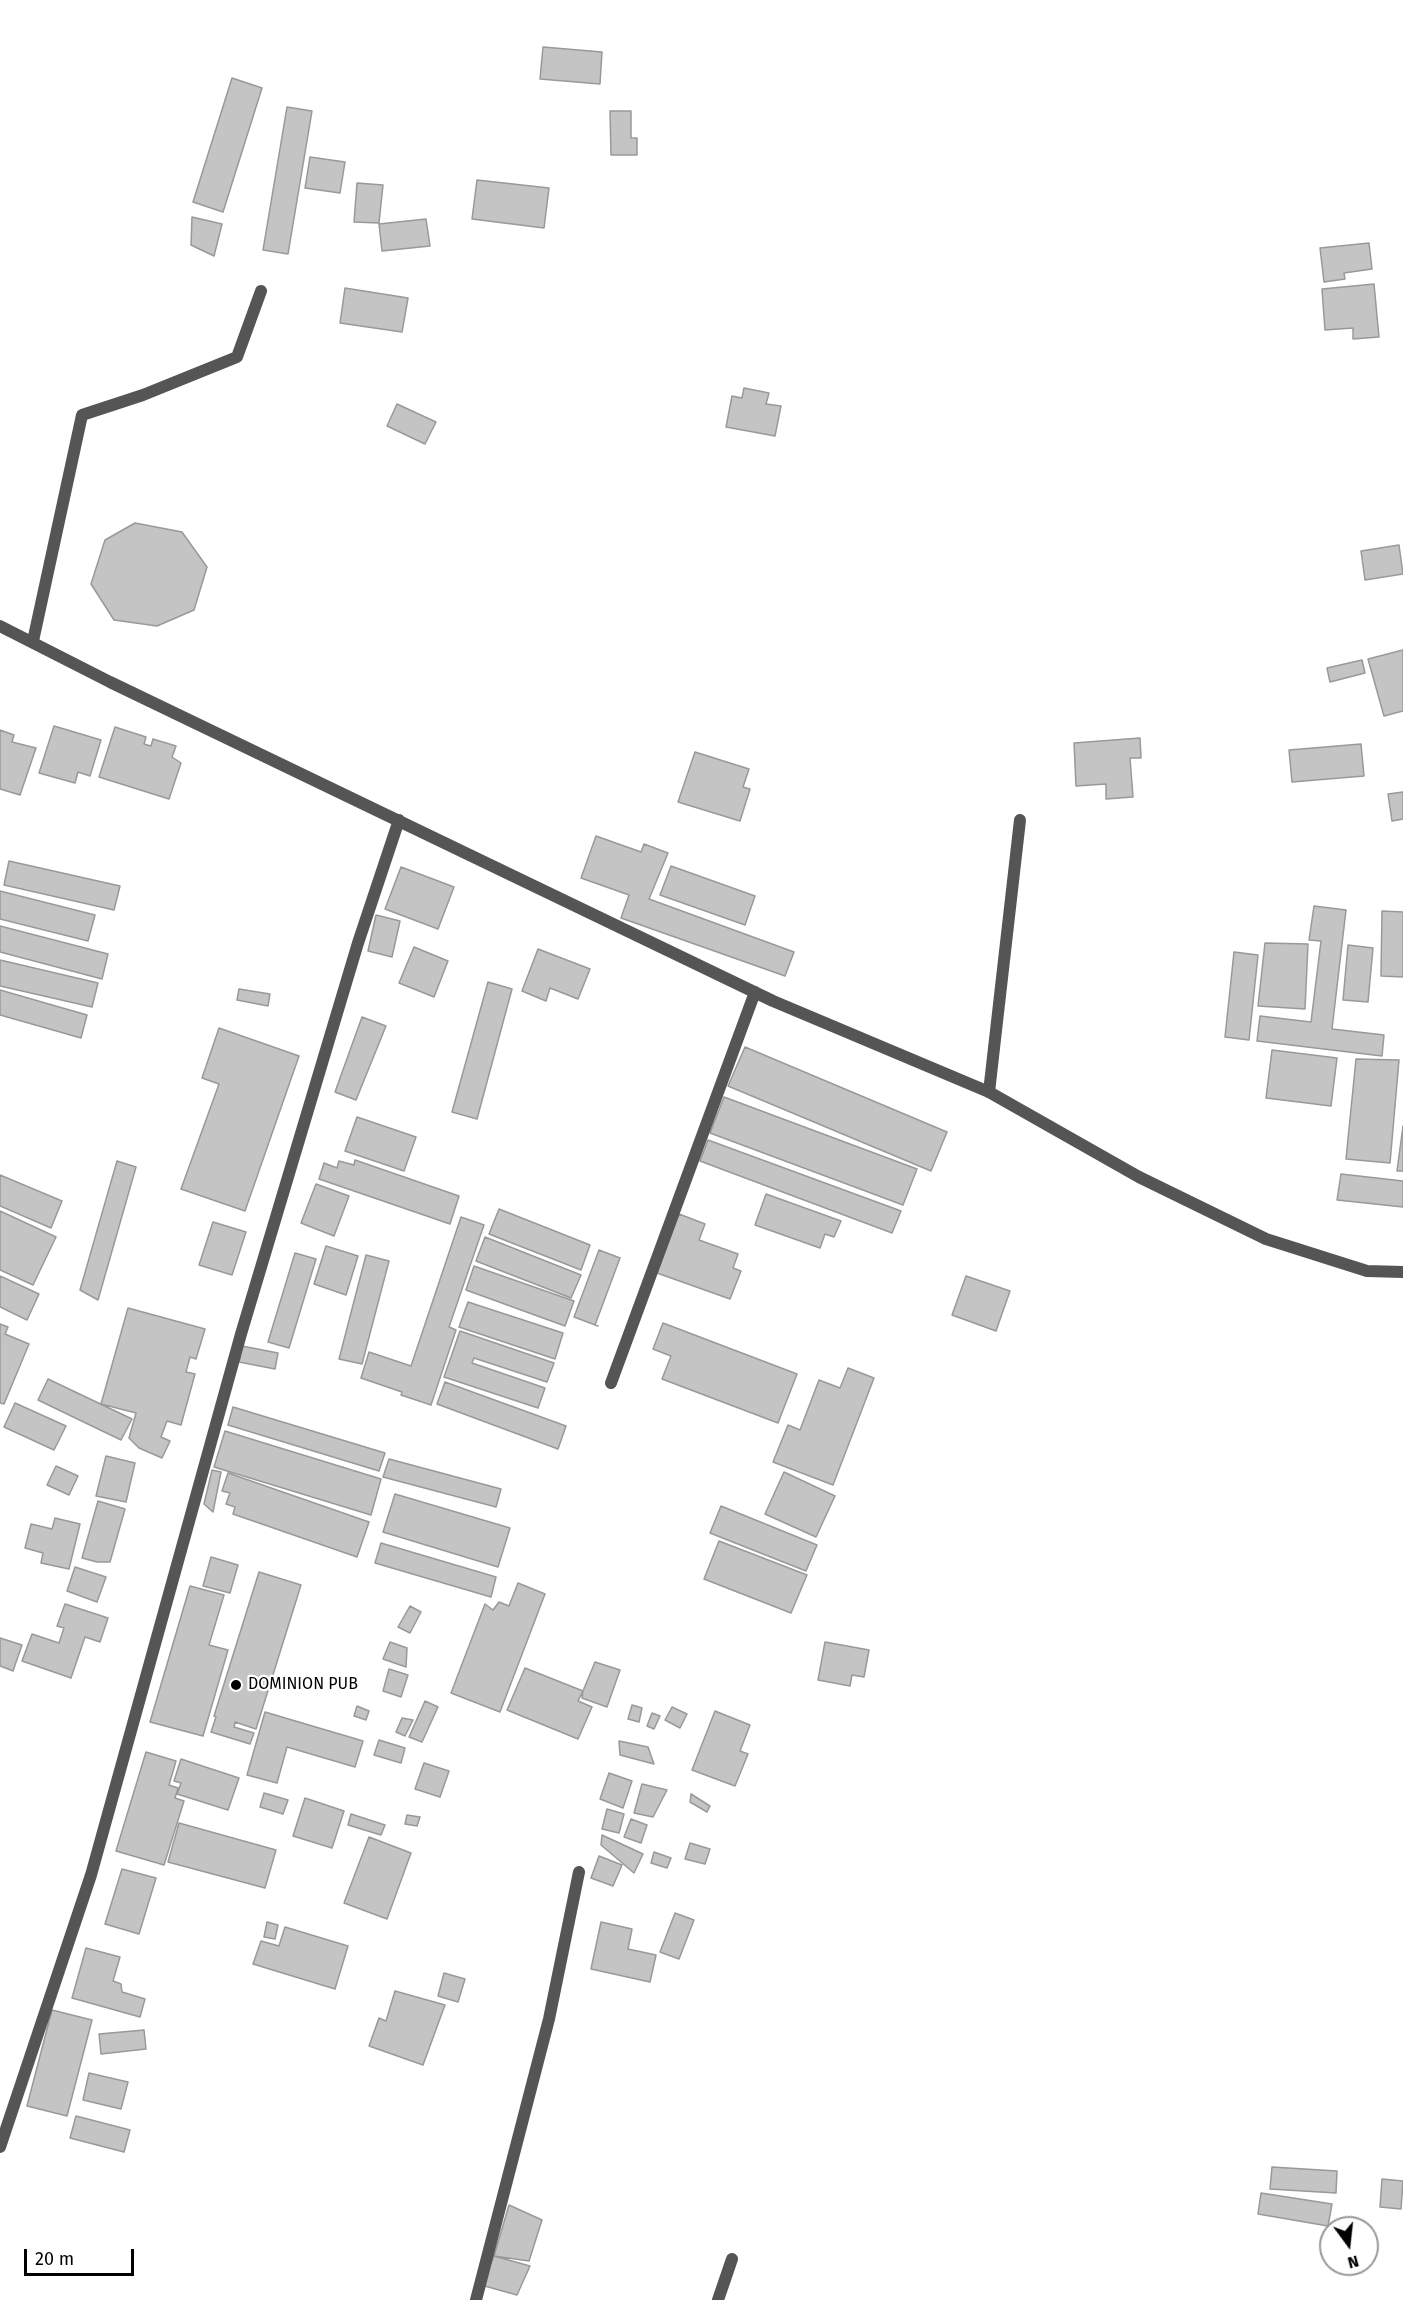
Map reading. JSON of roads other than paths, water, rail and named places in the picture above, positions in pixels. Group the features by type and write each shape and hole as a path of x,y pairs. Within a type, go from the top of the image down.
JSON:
{"street":[{"path":"33,642 82,415 143,395 237,357 261,291"},
{"path":"0,626 110,682 755,992 989,1092 1139,1177 1266,1239 1366,1271 1403,1272"},
{"path":"0,2147 91,1875 241,1334 358,943 399,820"},
{"path":"989,1092 1020,820"},
{"path":"611,1383 755,992"},
{"path":"476,2300 549,2019 579,1872"},
{"path":"718,2300 732,2259"}],"place":[{"name":"DOMINION PUB","path":"236,1685"}]}
